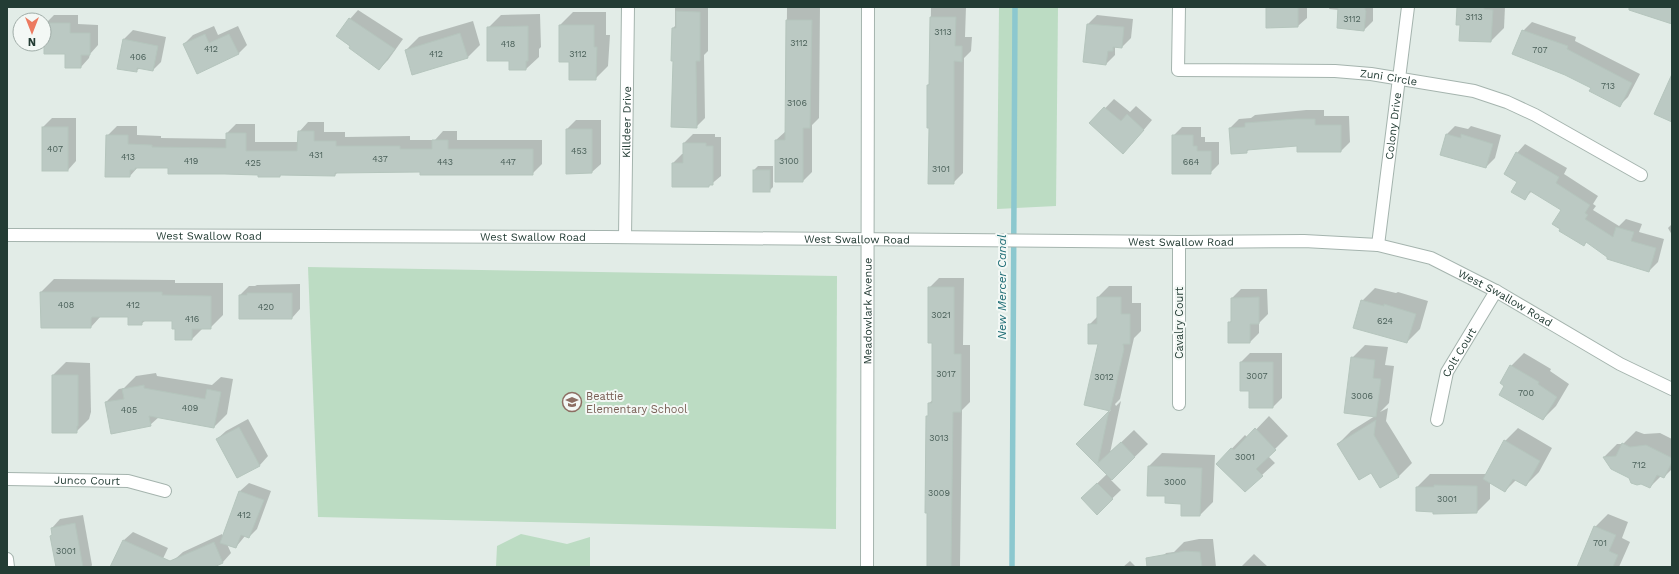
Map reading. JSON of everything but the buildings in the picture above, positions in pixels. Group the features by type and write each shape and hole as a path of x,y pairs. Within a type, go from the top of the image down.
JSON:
{"street":[{"name":"Killdeer Drive","path":"625,237 628,7"},
{"name":"Meadowlark Avenue","path":"867,567 868,7"},
{"name":"Zuni Circle","path":"1179,7 1178,70 1335,71 1399,78 1474,91 1508,102 1535,114 1641,175"},
{"name":"Colony Drive","path":"1378,245 1408,7"},
{"name":"West Swallow Road","path":"7,235 625,237 1180,242 1304,241 1378,245 1431,258 1496,291 1620,364 1672,390"},
{"name":"Cavalry Court","path":"1178,404 1180,242"},
{"name":"Colt Court","path":"1437,420 1447,372 1496,291"},
{"name":"Junco Court","path":"7,478 128,481 165,491"},
{"path":"7,560 8,567"}],"green space":[{"path":"999,7 1058,7 1056,206 997,209"},
{"name":"Beattie Elementary School","path":"308,267 837,276 836,529 318,517"},
{"path":"521,534 567,544 590,537 590,567 496,567 497,546"}],"waterway":[{"name":"New Mercer Canal","path":"1012,567 1015,7"}],"place":[{"name":"Beattie Elementary School","path":"572,402"}]}
